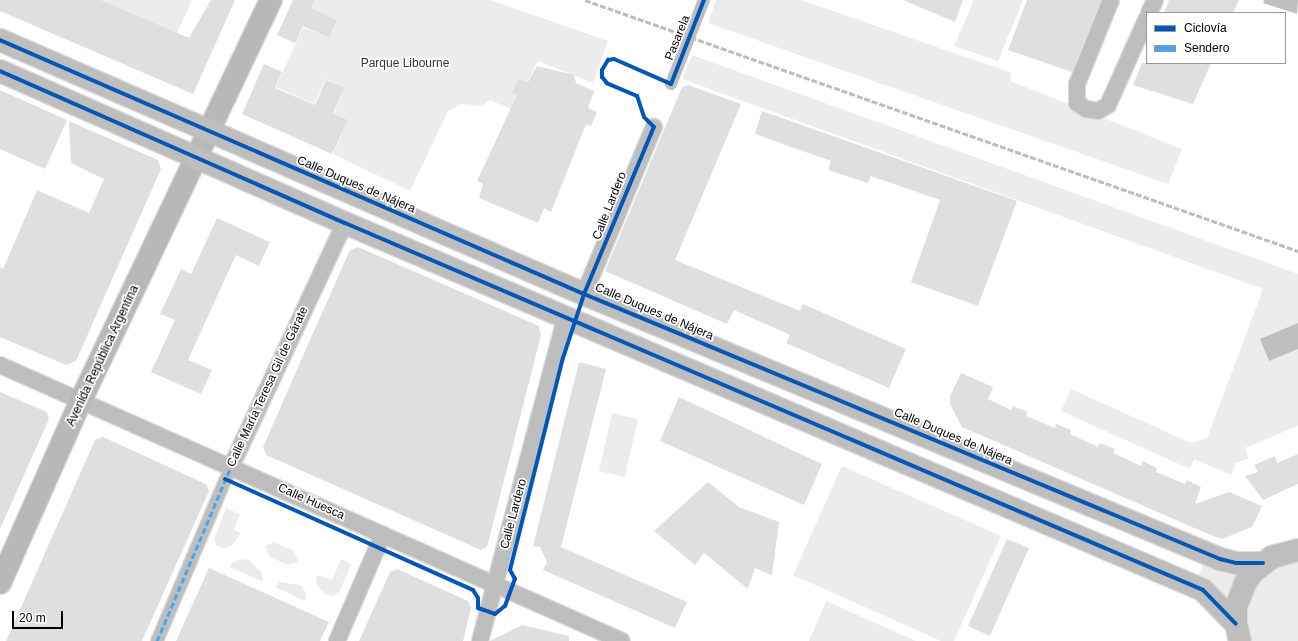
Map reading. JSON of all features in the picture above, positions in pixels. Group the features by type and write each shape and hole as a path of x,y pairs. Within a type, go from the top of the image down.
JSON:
{"main road":[{"name":"Avenida República Argentina","path":"209,132 212,95 254,0"},
{"name":"Avenida República Argentina","path":"0,583 81,400 198,158 270,0"},
{"name":"Calle Duques de Nájera","path":"0,40 584,294 1220,559 1236,563 1263,563"},
{"path":"0,71 346,223 1203,590 1238,633"},
{"path":"1238,633 1239,595 1249,576 1263,563 1277,555 1298,550"}],"street":[{"name":"Pasarela","path":"671,84 704,0"},
{"path":"1111,0 1077,84 1077,103 1086,109 1098,110 1108,105 1146,20"},
{"path":"1149,12 1155,0"},
{"name":"Calle Lardero","path":"584,294 654,127"},
{"name":"Calle María Teresa Gil de Gárate","path":"157,641 231,466 346,223"},
{"name":"Calle Lardero","path":"480,641 566,316"},
{"name":"Calle Huesca","path":"0,365 231,466 622,641"},
{"path":"337,641 383,534"}],"green space":[{"path":"101,0 192,0 177,33"},
{"name":"Parque Libourne","path":"314,0 490,0 608,41 593,83 538,61 528,81 519,78 513,92 517,95 511,109 490,100 482,106 461,104 448,111 410,191 333,154 348,120 334,113 345,87 326,79 314,104 276,87 303,27 329,38 337,20 311,8"},
{"path":"716,0 801,0 1012,73 1010,81 1182,149 1168,184 708,23"},
{"path":"974,0 1023,0 998,61 954,46"},
{"path":"692,55 1298,274 1298,426 1245,448 1249,458 1236,463 1231,475 1194,459 1190,469 1061,411 1071,389 1191,443 1207,438 1263,289 682,79"},
{"path":"612,413 638,419 625,477 599,471"},
{"path":"842,466 1001,536 954,641 941,641 793,575"},
{"path":"226,508 240,514 234,530 241,533 233,545 224,548 217,546 214,540"},
{"path":"274,542 294,551 298,562 287,565 269,556 265,546"},
{"path":"242,559 249,560 262,573 263,582 230,567 232,563"},
{"path":"341,559 351,564 340,591 333,596 325,594 317,585 316,577 318,575 332,580"},
{"path":"1298,559 1298,641 1250,641 1244,619 1248,595 1258,580 1273,567"},
{"path":"1204,561 1248,570 1228,606 1197,580"},
{"path":"279,582 301,585 306,593 305,601 275,587"},
{"path":"826,601 916,641 809,641"}],"shaded area":[{"path":"1264,0 1298,0 1297,14 1263,3"},
{"path":"1298,323 1298,349 1269,361 1260,339"}],"building":[{"path":"0,0 101,0 189,38 211,0 235,0 193,94 0,11"},
{"path":"293,0 314,0 311,8 337,20 329,38 303,26 295,43 277,35"},
{"path":"903,0 963,0 955,22"},
{"path":"1027,0 1101,0 1072,72 1008,50"},
{"path":"1169,0 1239,0 1233,12 1164,12"},
{"path":"1142,63 1211,64 1193,104 1133,85"},
{"path":"264,64 282,72 275,88 315,105 326,80 345,87 333,113 348,120 332,154 242,114"},
{"path":"537,66 574,75 576,83 594,91 588,108 597,112 591,126 586,124 551,212 544,208 538,223 479,198 483,184 477,181 517,95 512,93 519,78 528,82"},
{"path":"688,85 741,104 675,260 800,311 803,304 906,349 889,388 786,343 790,335 734,310 727,324 605,271 682,87"},
{"path":"0,90 67,120 45,169 0,149"},
{"path":"762,111 1017,201 978,306 911,282 940,200 871,176 868,183 828,170 831,161 755,134"},
{"path":"69,121 158,160 161,169 76,361 66,365 0,337 0,267 3,269 37,190 89,213 104,179 71,163"},
{"path":"217,218 270,242 259,266 236,255 188,360 212,370 201,394 151,372 175,320 160,314 181,269 191,274"},
{"path":"358,247 539,326 541,335 487,547 481,550 266,455 263,447 306,349 350,250"},
{"path":"579,362 606,369 561,547 687,602 675,628 543,570 547,562 540,547 533,546"},
{"path":"961,373 993,387 988,399 1011,410 1013,406 1028,412 1026,416 1055,428 1056,424 1071,430 1070,434 1098,447 1100,443 1115,449 1113,453 1141,466 1143,461 1157,468 1156,472 1185,484 1187,480 1201,487 1195,504 1229,492 1262,506 1252,527 1222,539 962,427 950,404 950,396"},
{"path":"0,392 47,412 49,419 0,529"},
{"path":"679,397 822,464 804,505 660,441"},
{"path":"103,437 206,484 209,491 142,641 6,641 95,440"},
{"path":"1298,454 1298,484 1263,500 1245,476 1258,472 1254,465 1275,456 1277,463"},
{"path":"708,482 739,507 779,522 772,575 755,568 748,589 704,553 695,565 654,531"},
{"path":"1007,539 1029,548 990,636 968,626"},
{"path":"209,568 329,622 320,641 176,641"},
{"path":"397,569 468,601 471,608 463,641 359,641 390,572"},
{"path":"522,625 569,636 569,641 490,641"}],"railway":[{"path":"585,0 1298,251"}],"marked path":[{"path":"157,641 231,467"}],"cycle path":[{"path":"225,479 473,590 478,598 478,608 495,614 505,606 515,579 510,570 563,358 584,294 654,127 644,117 637,96 607,83 602,77 602,70 608,60 614,59 671,84 704,0"},
{"path":"0,40 584,294 1220,559 1236,563 1263,563"},
{"path":"0,71 345,223 1203,590 1236,624"}]}
